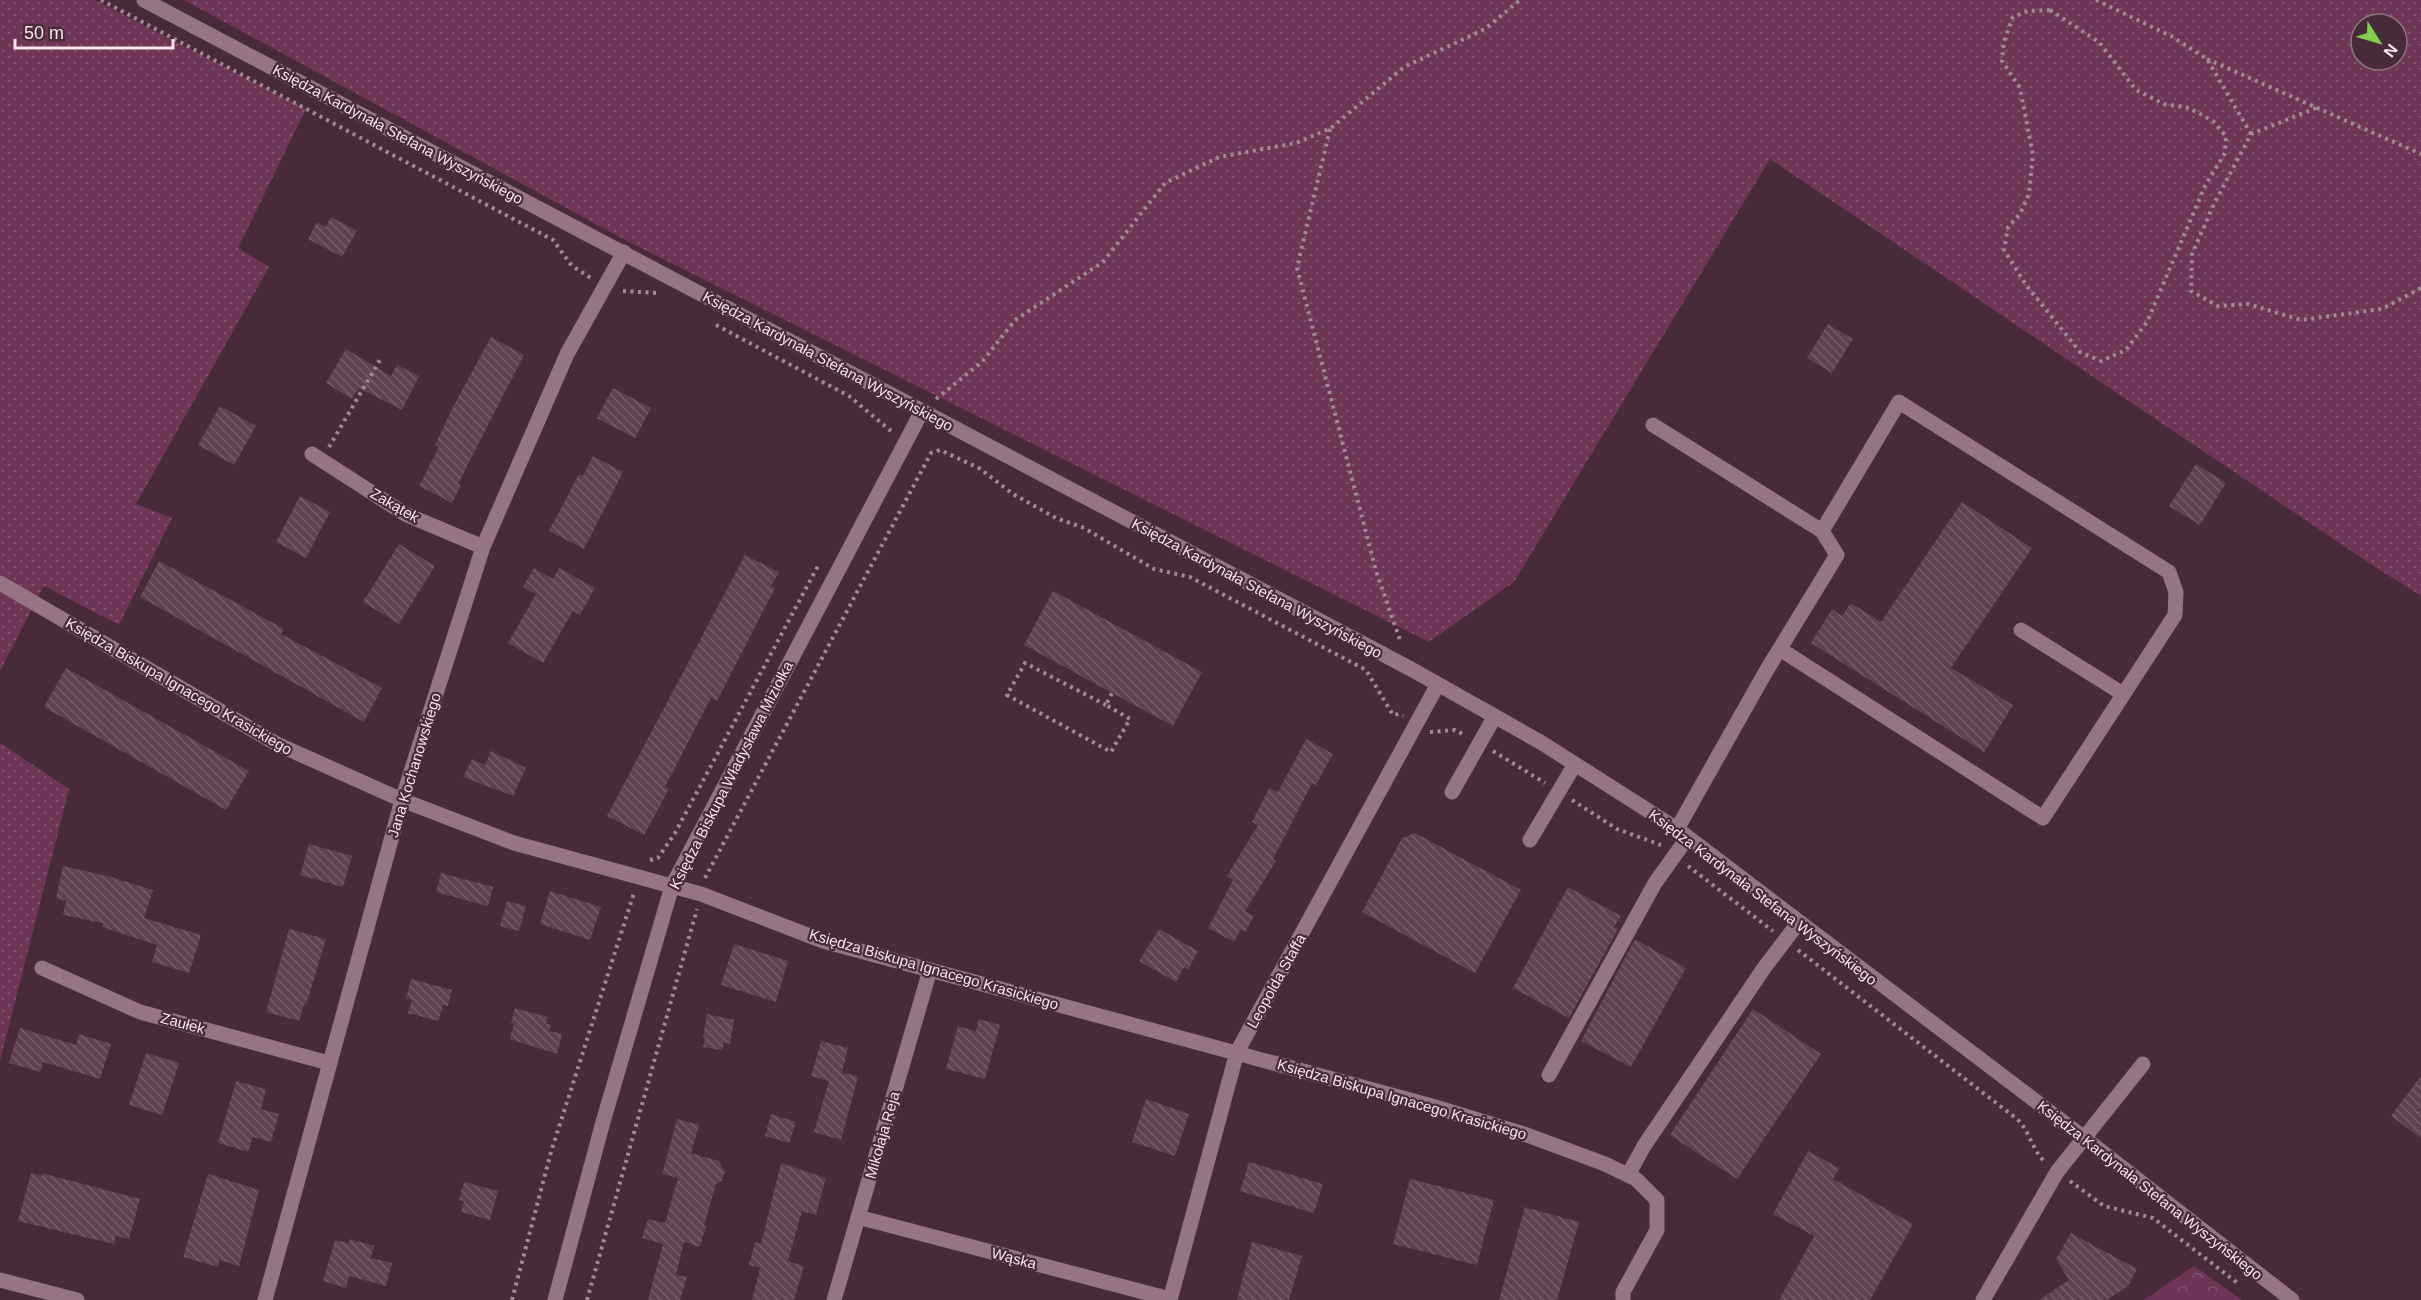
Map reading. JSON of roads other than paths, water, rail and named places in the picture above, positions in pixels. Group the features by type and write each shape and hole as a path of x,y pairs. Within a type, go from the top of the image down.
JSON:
{"street":[{"name":"Księdza Kardynała Stefana Wyszyńskiego","path":"152,2 1411,669 1575,764 1682,833 2083,1137 2292,1300"},
{"name":"Jana Kochanowskiego","path":"265,1300 402,800 483,547 567,354 624,252"},
{"path":"1779,649 2043,818 2175,615 2176,592 2169,573 1899,402 1822,531"},
{"name":"Księdza Biskupa Władysława Miziołka","path":"555,1300 603,1122 672,886 922,411"},
{"path":"1549,1074 1655,883 1675,856 1682,833 1779,649 1837,555 1822,531 1653,425"},
{"name":"Zakątek","path":"316,457 405,514 483,547"},
{"name":"Księdza Biskupa Ignacego Krasickiego","path":"0,583 277,744 402,800 514,843 701,894 823,941 1237,1052 1527,1135 1605,1164 1636,1179 1657,1200 1657,1230 1623,1292 1623,1300"},
{"path":"2021,630 2123,694"},
{"name":"Leopolda Staffa","path":"1170,1299 1237,1052 1438,684"},
{"path":"1452,792 1495,716"},
{"path":"1530,840 1575,764"},
{"path":"1628,1175 1644,1146 1799,922"},
{"name":"Zaułek","path":"42,968 140,1011 329,1063"},
{"name":"Mikołaja Reja","path":"834,1300 930,970"},
{"path":"1983,1300 2057,1172 2143,1064"},
{"name":"Wąska","path":"858,1217 1170,1299"},
{"path":"0,1280 77,1300"}]}
